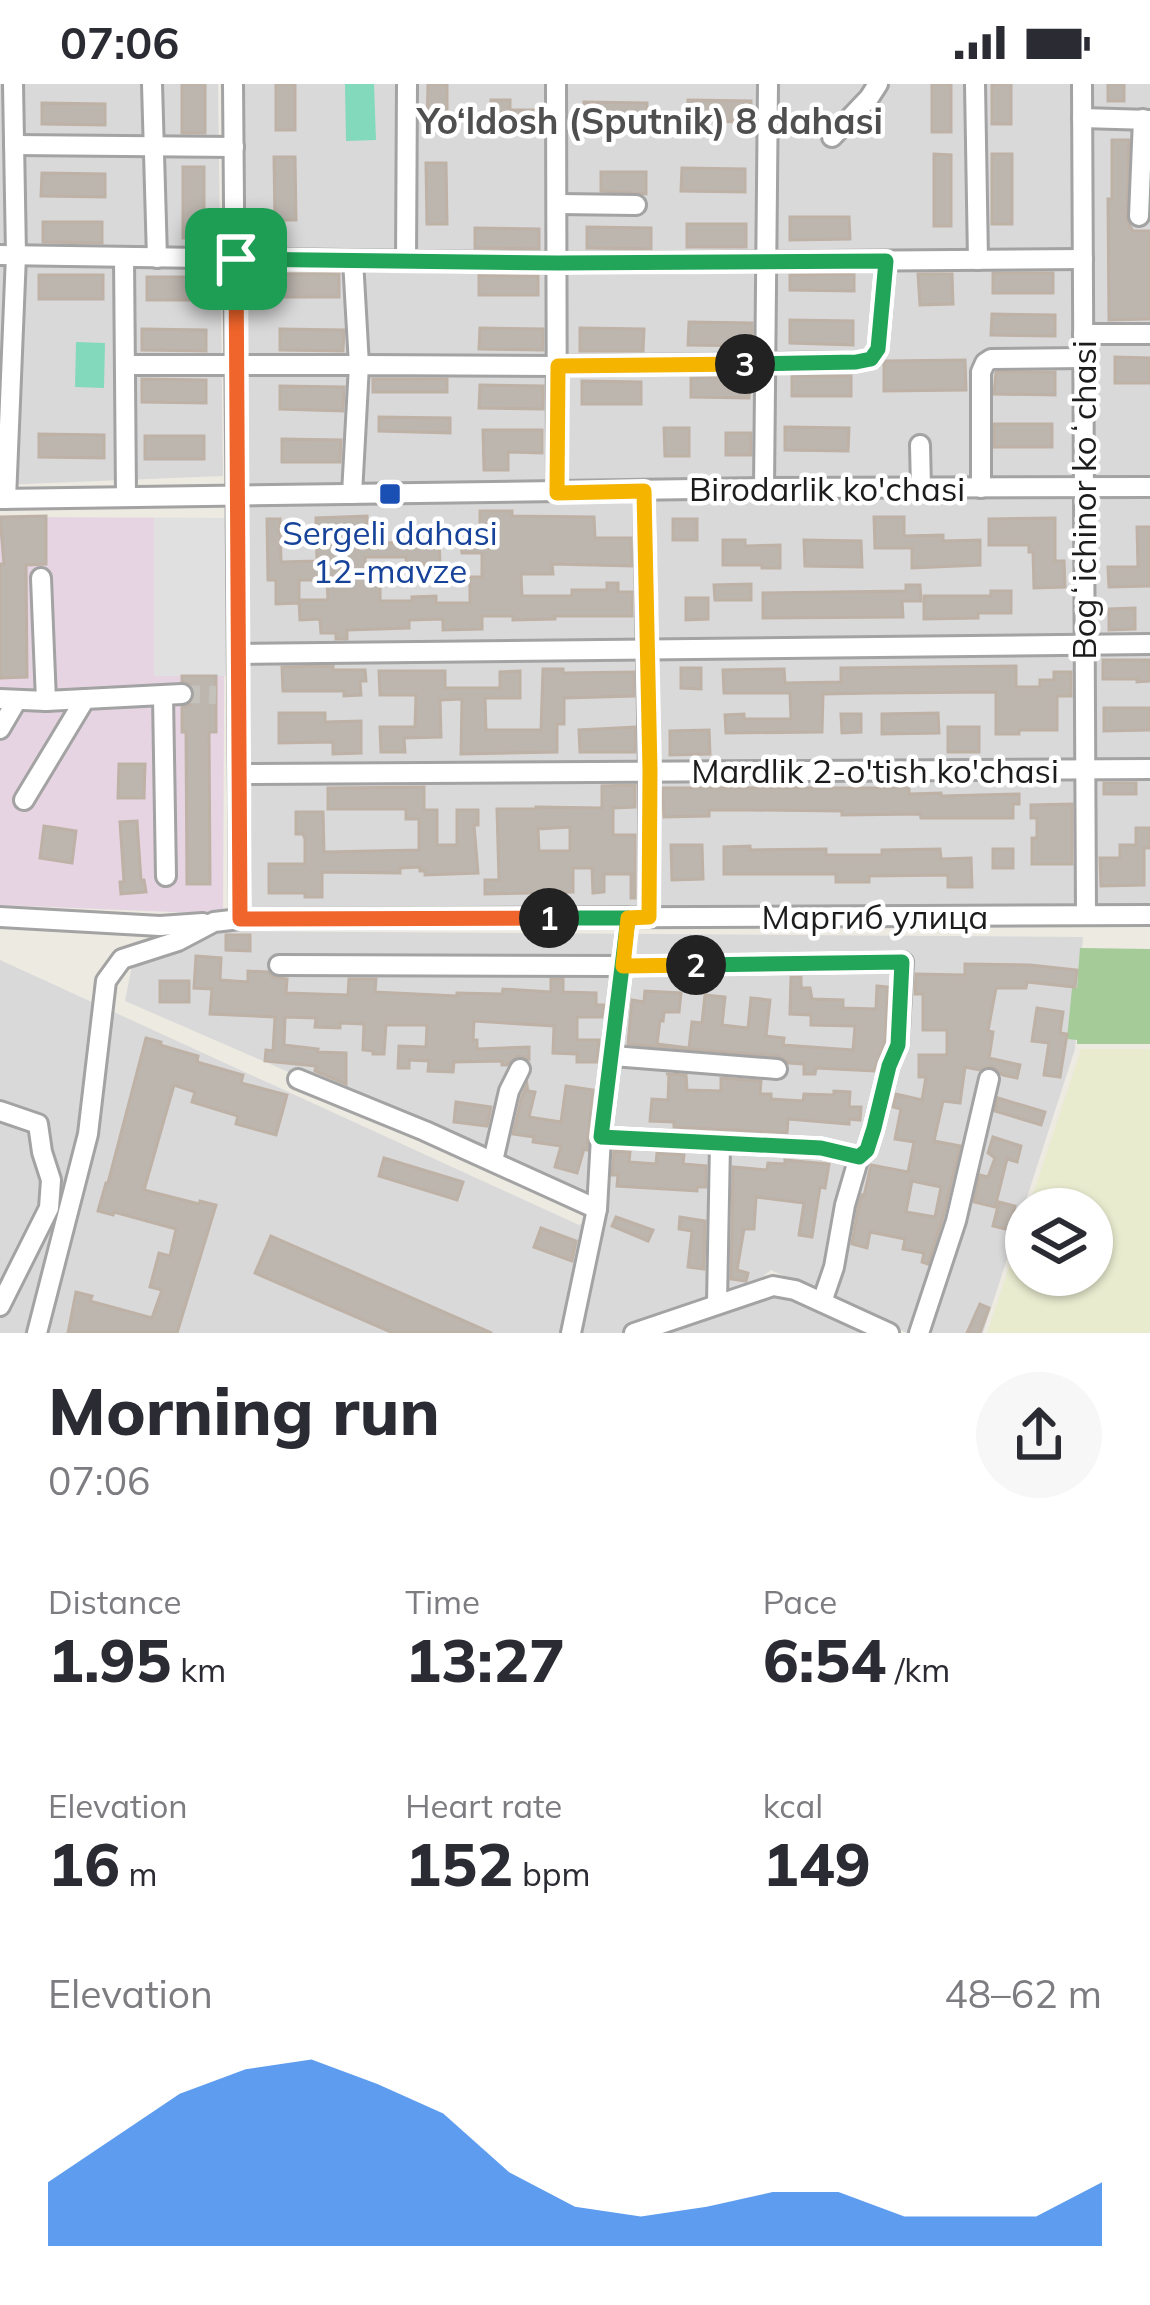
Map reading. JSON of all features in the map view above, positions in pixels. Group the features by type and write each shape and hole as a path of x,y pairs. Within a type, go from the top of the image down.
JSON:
{"street":[{"path":"3,499 13,84"},
{"path":"152,84 157,258"},
{"path":"233,84 240,919"},
{"path":"406,261 407,84"},
{"path":"556,84 557,493"},
{"path":"764,488 768,84"},
{"path":"832,137 878,84"},
{"path":"975,84 978,260"},
{"name":"Bogʻichinor koʻchasi","path":"1082,84 1086,915"},
{"path":"1082,118 1147,119 1139,216"},
{"path":"14,145 234,147"},
{"path":"558,204 636,205"},
{"path":"8,255 558,263 1083,259"},
{"path":"124,257 126,497"},
{"path":"352,494 358,365 353,260"},
{"path":"125,364 856,362 871,359 878,349 886,261"},
{"path":"1083,334 1150,334"},
{"path":"981,488 985,363 991,359 1084,358"},
{"path":"920,445 921,488"},
{"name":"Birodarlik ko'chasi","path":"3,499 1150,487"},
{"path":"572,1333 597,1209 601,1137 623,966 639,918 650,771 644,491"},
{"path":"41,578 46,701"},
{"path":"238,654 1150,644"},
{"path":"216,694 238,693"},
{"path":"0,729 9,699 172,695 166,876"},
{"path":"24,800 85,699"},
{"name":"Mardlik 2-o'tish ko'chasi","path":"240,774 1150,769"},
{"name":"Маргиб улица","path":"214,922 1150,915"},
{"path":"0,917 160,926 214,922"},
{"path":"38,1333 88,1134 106,981 122,958 178,940 214,922"},
{"path":"279,965 902,962 898,1045 867,1150 859,1157 822,1302"},
{"path":"613,1055 777,1069"},
{"path":"493,1161 509,1091 520,1069"},
{"path":"298,1079 597,1209"},
{"path":"919,1333 956,1221 989,1079"},
{"path":"0,1111 38,1124 51,1180 49,1208 0,1306"},
{"path":"601,1137 821,1148 859,1157"},
{"path":"692,1333 708,1307 720,1144"},
{"path":"634,1333 773,1286 795,1290 889,1333"}],"shaded area":[{"path":"0,84 218,84 223,476 0,485"},
{"path":"233,84 1150,84 1150,915 240,919"},
{"path":"0,517 225,518 223,914 0,905"},
{"path":"154,518 225,518 226,676 154,676"},
{"path":"217,931 1083,937 1075,1049 1030,1188 1005,1188 1005,1265 983,1333 907,1333 771,1270 758,1280 873,1333 0,1333 0,960 579,1225 604,1209 125,1001 132,965"}],"green space":[{"path":"345,84 374,84 376,140 346,141"},
{"path":"76,342 105,343 104,388 75,387"},
{"path":"1080,948 1150,949 1150,1044 1077,1044 1067,1039"},
{"path":"1081,1049 1150,1049 1150,1333 987,1333 1005,1279 1005,1296 1113,1296 1113,1188 1035,1188"}],"building":[{"path":"182,84 205,84 205,133 182,133"},
{"path":"276,84 295,84 295,130 276,130"},
{"path":"428,84 447,84 447,128 427,127"},
{"path":"932,84 951,84 951,132 932,132"},
{"path":"992,84 1011,84 1011,124 992,124"},
{"path":"1108,84 1124,84 1124,101 1108,101"},
{"path":"491,100 510,100 510,110 541,110 541,122 491,122"},
{"path":"688,100 751,101 751,122 687,121"},
{"path":"584,102 647,103 647,124 584,123"},
{"path":"42,103 105,104 105,125 42,124"},
{"path":"1112,140 1129,140 1127,221 1133,231 1150,231 1150,319 1109,320"},
{"path":"934,154 951,155 951,226 934,226"},
{"path":"992,154 1012,154 1012,224 992,224"},
{"path":"274,157 295,157 296,220 275,220"},
{"path":"426,163 446,163 447,224 427,224"},
{"path":"183,167 204,167 204,238 183,238"},
{"path":"682,168 745,169 745,192 681,191"},
{"path":"601,172 646,172 646,194 601,191"},
{"path":"42,173 105,174 105,197 41,196"},
{"path":"790,217 849,217 850,239 790,240"},
{"path":"43,222 102,222 102,243 43,242"},
{"path":"687,224 746,224 746,247 687,247"},
{"path":"587,227 651,228 651,249 587,248"},
{"path":"475,228 539,229 539,249 475,248"},
{"path":"993,273 1053,273 1053,293 993,293"},
{"path":"279,274 339,274 339,297 279,297"},
{"path":"854,274 854,291 790,290 790,275"},
{"path":"918,274 952,274 953,304 920,305"},
{"path":"39,275 103,275 103,299 39,299"},
{"path":"479,275 538,276 538,295 479,295"},
{"path":"147,277 206,277 206,300 147,300"},
{"path":"992,314 1055,315 1055,336 991,335"},
{"path":"790,320 853,321 853,345 790,343"},
{"path":"689,322 752,323 752,346 688,345"},
{"path":"480,328 543,329 543,350 479,349"},
{"path":"580,328 644,329 643,351 580,351"},
{"path":"142,329 206,330 206,351 142,350"},
{"path":"280,329 344,330 343,351 280,350"},
{"path":"1115,357 1150,358 1150,383 1115,383"},
{"path":"965,360 966,390 884,391 886,361"},
{"path":"996,372 1055,372 1055,395 994,394"},
{"path":"792,376 851,376 851,396 792,396"},
{"path":"750,377 749,398 691,397 691,378"},
{"path":"142,379 206,380 206,403 142,402"},
{"path":"373,379 447,379 447,392 373,392"},
{"path":"582,381 641,382 641,404 582,404"},
{"path":"480,385 543,386 543,409 479,408"},
{"path":"280,386 344,387 343,411 280,409"},
{"path":"379,417 450,418 450,433 379,431"},
{"path":"994,424 1052,424 1052,447 994,447"},
{"path":"785,427 849,428 848,451 785,450"},
{"path":"664,428 689,428 689,456 665,456"},
{"path":"483,430 542,430 542,453 508,452 508,470 484,470"},
{"path":"726,433 751,433 751,455 726,455"},
{"path":"39,434 104,435 104,458 39,457"},
{"path":"145,436 204,436 204,459 145,459"},
{"path":"282,439 341,440 340,462 282,462"},
{"path":"480,511 594,517 595,538 631,538 632,566 552,564 553,574 521,574 522,596 572,596 572,590 607,590 607,583 618,583 618,592 632,592 632,616 513,620 513,616 482,616 482,629 443,630 443,619 409,620 409,628 347,630 347,639 336,639 336,633 321,633 320,619 300,620 299,600 276,604 276,580 268,580 267,519 280,519 281,562 317,561 316,518 367,516 367,544 439,540 440,564 446,564 446,575 425,575 424,564 406,564 406,557 365,557 366,578 380,578 380,601 436,596 436,603 470,603 470,577 482,577 482,553 462,553 461,541 480,541","holes":["299,580 327,580 328,600 299,600"]},
{"path":"46,516 46,564 26,565 27,677 0,678 0,564 4,564 0,517"},
{"path":"874,517 904,517 904,536 980,540 980,565 912,568 912,548 875,548"},
{"path":"1055,518 1055,561 1064,561 1065,587 1034,588 1029,545 989,545 989,519"},
{"path":"673,519 697,519 697,540 673,540"},
{"path":"1137,527 1150,527 1150,586 1109,587 1108,567 1138,567"},
{"path":"723,540 745,540 745,546 780,545 780,568 723,565"},
{"path":"804,540 861,541 862,567 805,566"},
{"path":"751,584 751,600 715,600 714,585"},
{"path":"906,585 920,585 921,601 902,601 903,617 763,618 763,593 906,591"},
{"path":"991,591 1011,591 1011,613 924,619 924,596 991,596"},
{"path":"686,598 708,598 708,619 686,620"},
{"path":"1135,608 1135,629 1109,630 1109,609"},
{"path":"1103,660 1150,660 1150,681 1103,679"},
{"path":"333,666 333,670 365,670 361,695 283,691 282,667"},
{"path":"1016,666 1016,687 1040,687 1040,680 1054,680 1054,672 1071,672 1071,696 1057,696 1057,730 996,734 996,692 877,693 823,694 822,732 726,733 725,715 791,719 790,693 724,693 723,670 784,669 785,683 841,682 841,668"},
{"path":"681,668 701,668 701,689 681,688"},
{"path":"543,669 634,672 634,696 564,698 557,752 461,754 462,699 440,700 441,737 404,738 405,752 381,752 380,727 415,727 416,695 380,695 379,671 445,671 445,688 500,688 500,672 520,671 520,698 485,698 486,730 541,730"},
{"path":"182,676 216,676 216,732 209,732 210,884 187,884 182,707 190,705 195,694"},
{"path":"1104,708 1150,708 1150,730 1104,731"},
{"path":"279,713 325,713 325,722 361,721 361,753 333,754 333,742 279,743"},
{"path":"938,713 939,733 882,734 882,714"},
{"path":"841,714 861,714 861,732 842,733"},
{"path":"635,727 635,752 580,752 579,730"},
{"path":"948,727 979,727 979,752 948,752"},
{"path":"709,730 710,754 670,755 670,731"},
{"path":"119,764 145,764 144,798 118,798"},
{"path":"1104,783 1136,783 1136,794 1104,794"},
{"path":"635,785 635,807 613,808 613,835 635,835 635,898 631,898 631,874 604,874 604,892 593,893 592,868 573,868 573,892 485,894 485,880 499,880 497,809 602,808 602,786","holes":["570,827 570,851 539,851 538,829"]},
{"path":"424,787 424,810 437,810 437,845 457,845 457,810 478,810 478,825 474,825 478,873 425,875 420,867 400,868 400,873 322,872 322,897 269,893 269,864 305,864 305,839 296,834 296,812 323,812 324,852 419,850 419,819 406,819 406,809 328,809 328,788"},
{"path":"662,788 909,788 909,794 941,796 1019,794 1019,804 1013,804 1013,818 751,810 664,817"},
{"path":"1072,804 1072,864 1032,864 1037,818 1031,818 1031,805"},
{"path":"137,821 146,892 121,894 120,822"},
{"path":"44,826 76,831 72,863 40,858"},
{"path":"1136,828 1150,828 1150,848 1144,848 1144,885 1101,886 1100,858 1120,858 1120,845 1136,845"},
{"path":"671,845 702,845 703,879 672,880"},
{"path":"750,846 750,850 826,849 826,855 940,849 941,859 971,858 972,887 948,887 948,875 869,876 869,882 836,882 836,874 724,874 724,847"},
{"path":"993,849 1013,849 1013,868 993,868"},
{"path":"226,935 250,935 250,951 226,950"},
{"path":"196,956 221,958 220,980 248,982 248,971 287,979 286,993 348,995 349,979 376,979 375,992 457,996 502,994 503,989 551,992 551,979 563,979 563,992 596,993 596,1005 604,1005 602,1017 577,1017 577,1040 599,1040 597,1062 577,1062 577,1054 553,1053 554,1026 474,1021 477,1049 529,1047 529,1059 518,1056 507,1065 502,1061 454,1062 453,1072 428,1071 429,1061 409,1060 409,1068 398,1068 399,1046 426,1047 427,1025 386,1025 384,1054 373,1054 363,1050 364,1024 315,1027 316,1018 285,1017 284,1045 346,1053 346,1084 315,1071 316,1066 265,1061 266,1050 273,1051 275,1017 210,1014 212,989 194,988"},
{"path":"965,964 1077,970 1075,987 1027,982 1026,988 996,988 988,1031 993,1032 989,1058 1020,1065 1017,1078 991,1066 965,1067 960,1103 943,1101 934,1141 960,1146 928,1264 922,1262 924,1253 903,1249 905,1239 870,1232 867,1248 852,1244 871,1165 908,1172 914,1142 895,1139 901,1109 893,1107 896,1094 922,1100 926,1077 919,1077 919,1055 947,1055 947,1030 923,1030 923,994 915,994 916,974 965,975","holes":["912,1181 941,1187 935,1217 906,1212"]},
{"path":"791,977 801,977 801,988 810,988 812,999 843,1000 843,1008 876,1009 877,986 888,987 885,1042 874,1071 816,1068 815,1074 804,1074 804,1064 778,1056 628,1044 632,1000 644,1002 645,991 681,993 679,1012 664,1012 660,1020 657,1044 689,1048 692,1022 702,1023 705,995 725,997 722,1025 748,1028 751,998 770,1000 766,1036 784,1038 783,1045 853,1050 855,1026 811,1025 811,1015 790,1014"},
{"path":"160,981 189,981 189,1002 160,1002"},
{"path":"1037,1008 1063,1012 1060,1033 1067,1034 1060,1077 1044,1075 1049,1043 1032,1041"},
{"path":"146,1038 198,1056 197,1062 243,1075 241,1083 287,1095 276,1135 236,1124 238,1116 192,1102 195,1092 174,1085 144,1190 216,1205 177,1333 68,1333 76,1292 92,1296 90,1301 152,1318 162,1290 150,1287 159,1253 170,1256 176,1229 98,1211"},
{"path":"669,1074 686,1075 687,1090 721,1091 721,1078 761,1081 760,1094 771,1094 771,1099 803,1101 804,1094 850,1092 849,1107 861,1107 860,1120 849,1119 849,1124 788,1119 787,1133 674,1127 674,1122 650,1121 652,1099 668,1100"},
{"path":"527,1085 528,1091 535,1092 529,1117 561,1122 566,1086 593,1090 587,1150 577,1173 555,1167 561,1146 513,1134"},
{"path":"998,1098 1045,1112 1041,1125 995,1111"},
{"path":"456,1102 491,1107 487,1126 454,1122"},
{"path":"993,1137 1021,1146 1017,1162 1007,1159 995,1207 974,1202 980,1175 988,1177 995,1158 988,1153"},
{"path":"614,1151 630,1152 629,1162 656,1164 657,1153 684,1155 683,1164 706,1166 706,1187 697,1187 697,1191 617,1186 618,1175 612,1175"},
{"path":"384,1158 463,1182 457,1200 379,1176"},
{"path":"785,1160 829,1164 812,1237 799,1235 804,1203 756,1197 754,1229 744,1229 737,1270 748,1273 746,1281 731,1279 733,1167 767,1170 768,1163 785,1164"},
{"path":"999,1202 1005,1204 1005,1229 993,1226"},
{"path":"616,1217 653,1230 648,1241 612,1226"},
{"path":"680,1217 705,1221 704,1269 688,1267 692,1231 679,1229"},
{"path":"541,1228 576,1241 572,1261 534,1247"},
{"path":"271,1236 492,1333 393,1333 255,1273"},
{"path":"980,1304 989,1308 980,1333 967,1333"}],"tunnel":[{"path":"182,694 216,695"}],"place":[{"name":"Sergeli dahasi 12-mavze","path":"390,494"}],"district":[{"name":"Yo‘ldosh (Sputnik) 8 dahasi","path":"650,121"}],"route":[{"path":"236,259 240,919 628,918 601,1137 821,1148 859,1157 867,1150 898,1045 902,962 623,966 628,918 649,917 644,491 557,493 558,366 871,359 878,349 886,261 236,259"}]}
